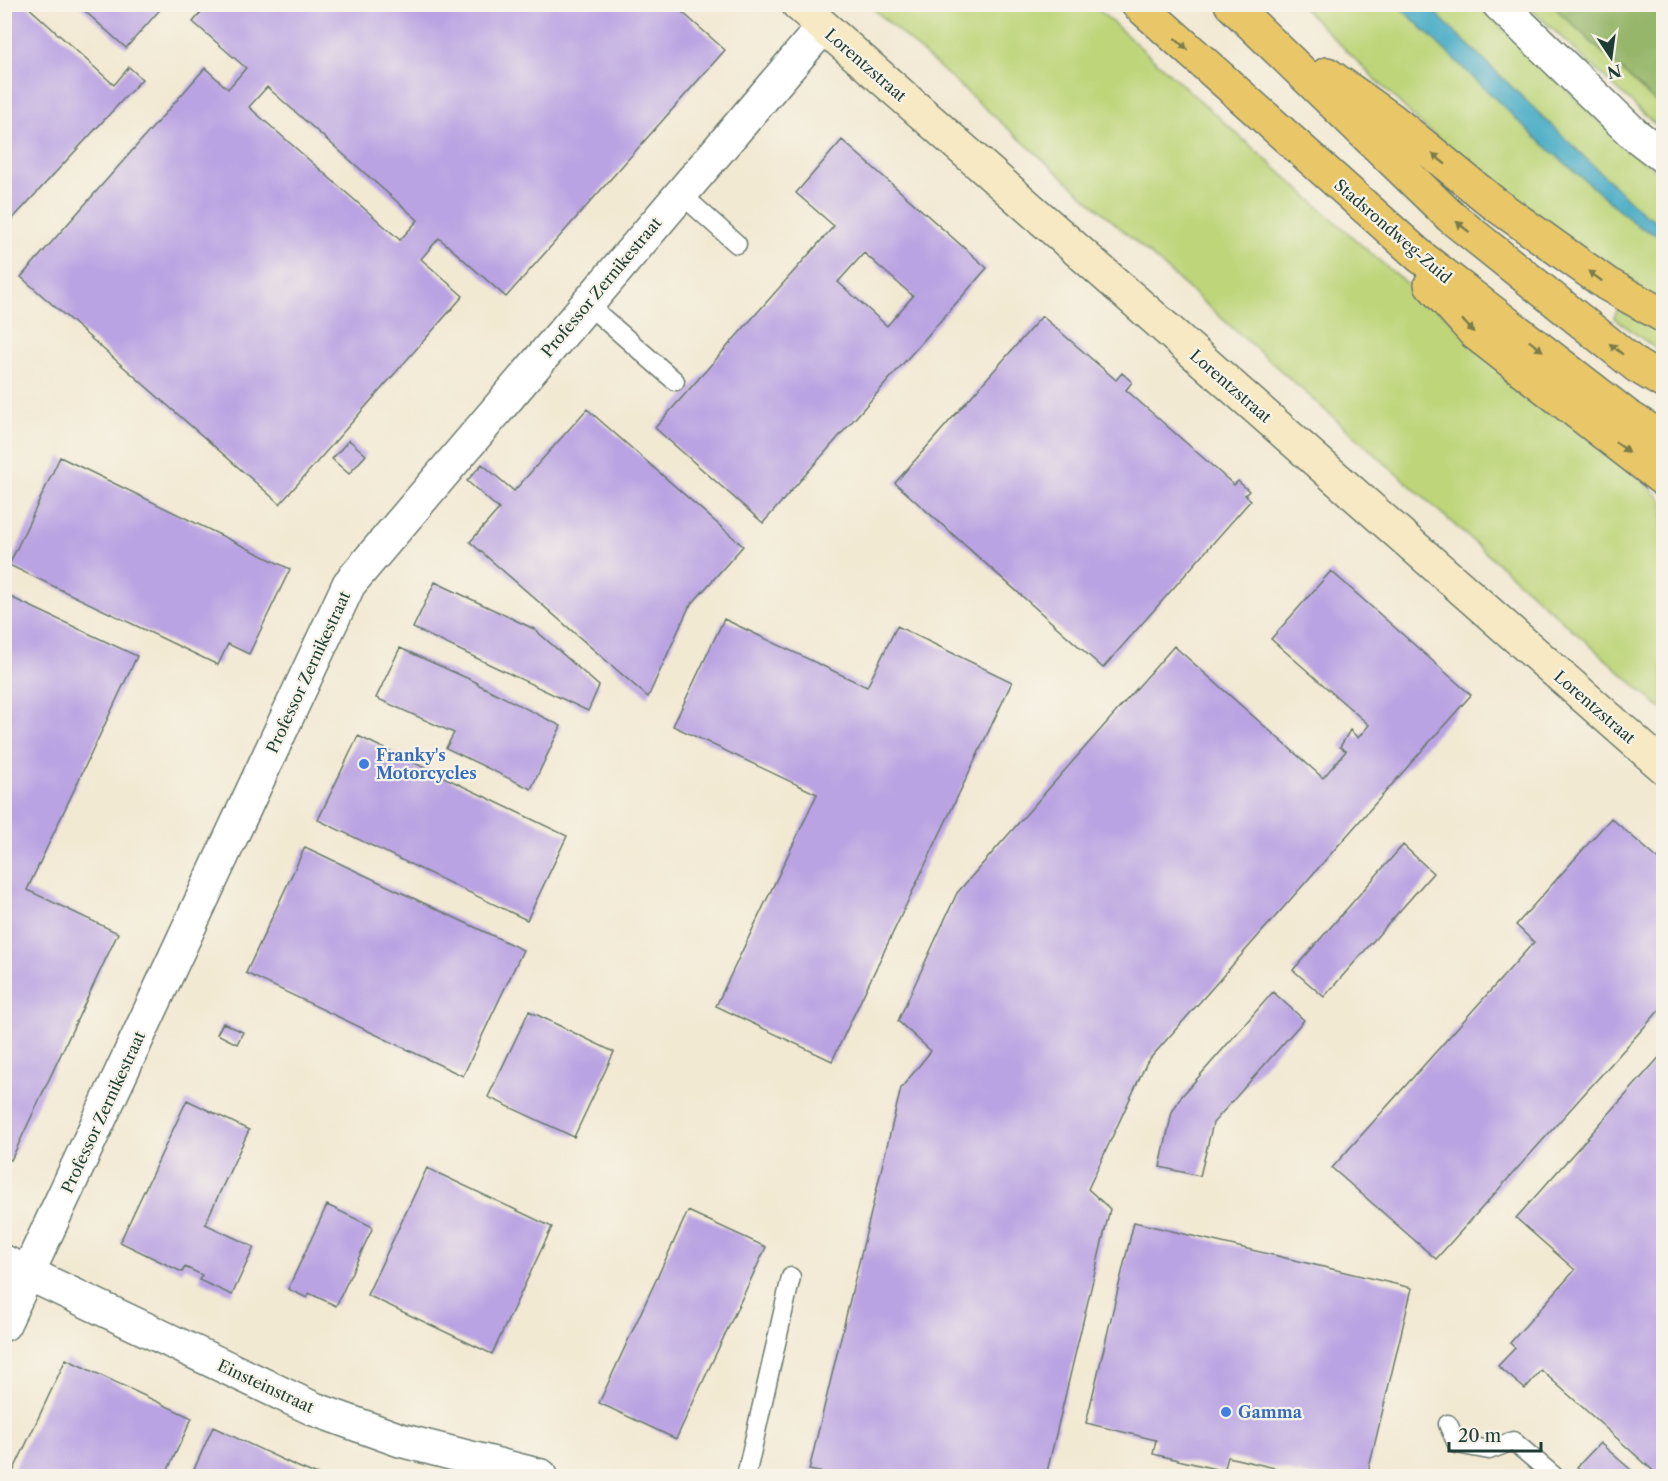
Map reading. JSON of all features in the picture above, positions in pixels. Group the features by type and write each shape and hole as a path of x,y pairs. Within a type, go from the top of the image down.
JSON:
{"highway":[{"name":"Stadsrondweg-Zuid","path":"1138,4 1420,257 1627,416 1664,439"},
{"path":"1236,9 1392,120 1495,204 1607,284 1664,316"},
{"path":"1236,9 1451,217 1637,366 1664,382"},
{"path":"1360,204 1475,333 1664,480"}],"street":[{"name":"Lorentzstraat","path":"798,4 1664,767"},
{"path":"1499,4 1634,134 1664,157"},
{"name":"Professor Zernikestraat","path":"4,1324 16,1268 350,584 823,27"},
{"name":"Einsteinstraat","path":"16,1268 314,1409 399,1440 541,1476"}],"lane":[{"path":"681,194 737,244"},
{"path":"587,304 675,381"},
{"path":"746,1476 791,1276"},
{"path":"1448,1424 1457,1444 1489,1450 1513,1441 1554,1476"}],"green space":[{"path":"869,5 1093,5 1375,257 1622,463 1663,500 1663,710"},
{"path":"1300,5 1398,5 1535,137 1638,226 1663,238 1663,306 1568,247 1420,123"},
{"path":"1427,5 1478,5 1624,145 1663,176 1663,224 1635,206"},
{"path":"1527,5 1552,5 1663,109 1663,132"},
{"path":"1552,5 1663,5 1663,109"},
{"path":"1618,308 1663,334 1663,354 1614,318"}],"water":[{"path":"1398,5 1427,5 1635,206 1663,224 1663,238 1638,226 1535,137"}],"building":[{"path":"4,4 25,4 114,85 129,67 142,79 4,228"},
{"path":"77,4 165,4 126,48"},
{"path":"208,4 673,4 725,50 506,297 439,238 421,259 463,296 280,504 21,277 205,68 228,89 246,68 193,22","holes":["267,87 418,220 400,240 249,107"]},
{"path":"842,140 987,268 763,523 655,428 834,226 796,193","holes":["864,253 913,296 887,326 838,282"]},
{"path":"1042,316 1116,380 1122,373 1132,382 1126,390 1234,485 1238,481 1249,491 1245,495 1251,500 1103,668 895,483"},
{"path":"587,409 743,546 689,607 648,697 470,542 499,509 467,481 482,464 514,491"},
{"path":"349,440 366,455 349,474 332,459"},
{"path":"60,457 290,569 249,654 228,644 218,665 9,565"},
{"path":"1331,571 1471,695 1147,1062 1088,1189 1110,1209 1046,1476 838,1476 809,1470 901,1088 931,1051 898,1021 957,893 1174,646 1323,778 1346,751 1340,747 1350,730 1358,738 1369,725 1271,639"},
{"path":"435,582 534,629 599,686 588,711 413,628"},
{"path":"4,594 137,656 27,890 118,933 11,1160 4,1158"},
{"path":"724,619 867,687 897,626 1012,682 832,1061 716,1006 817,794 673,726"},
{"path":"400,648 478,683 561,726 531,789 446,748 454,733 376,698"},
{"path":"358,736 567,836 527,920 318,820"},
{"path":"1611,818 1664,864 1664,1005 1436,1259 1332,1168 1534,942 1516,925"},
{"path":"1403,845 1433,873 1324,997 1293,970"},
{"path":"305,847 523,950 463,1076 246,973"},
{"path":"1273,992 1304,1020 1213,1123 1200,1176 1160,1167 1172,1112 1181,1097"},
{"path":"529,1011 614,1052 574,1137 488,1097"},
{"path":"223,1023 243,1032 237,1044 217,1034"},
{"path":"1664,1052 1664,1476 1659,1476 1541,1370 1525,1389 1498,1366 1515,1348 1510,1343 1575,1270 1516,1218"},
{"path":"187,1100 249,1130 205,1224 254,1247 232,1295 199,1280 202,1275 185,1267 182,1272 120,1242"},
{"path":"427,1168 552,1227 492,1354 367,1295"},
{"path":"327,1205 373,1227 336,1306 309,1293 307,1298 288,1289"},
{"path":"688,1211 766,1247 676,1439 599,1403"},
{"path":"1134,1222 1412,1288 1367,1476 1309,1476 1228,1457 1224,1471 1153,1454 1156,1440 1086,1423"},
{"path":"66,1359 192,1418 165,1476 11,1476"},
{"path":"213,1427 296,1466 320,1476 191,1476"},
{"path":"1600,1443 1638,1476 1588,1476 1577,1467"}],"place":[{"name":"Franky's Motorcycles","path":"364,764"},
{"name":"Gamma","path":"1226,1412"}]}
